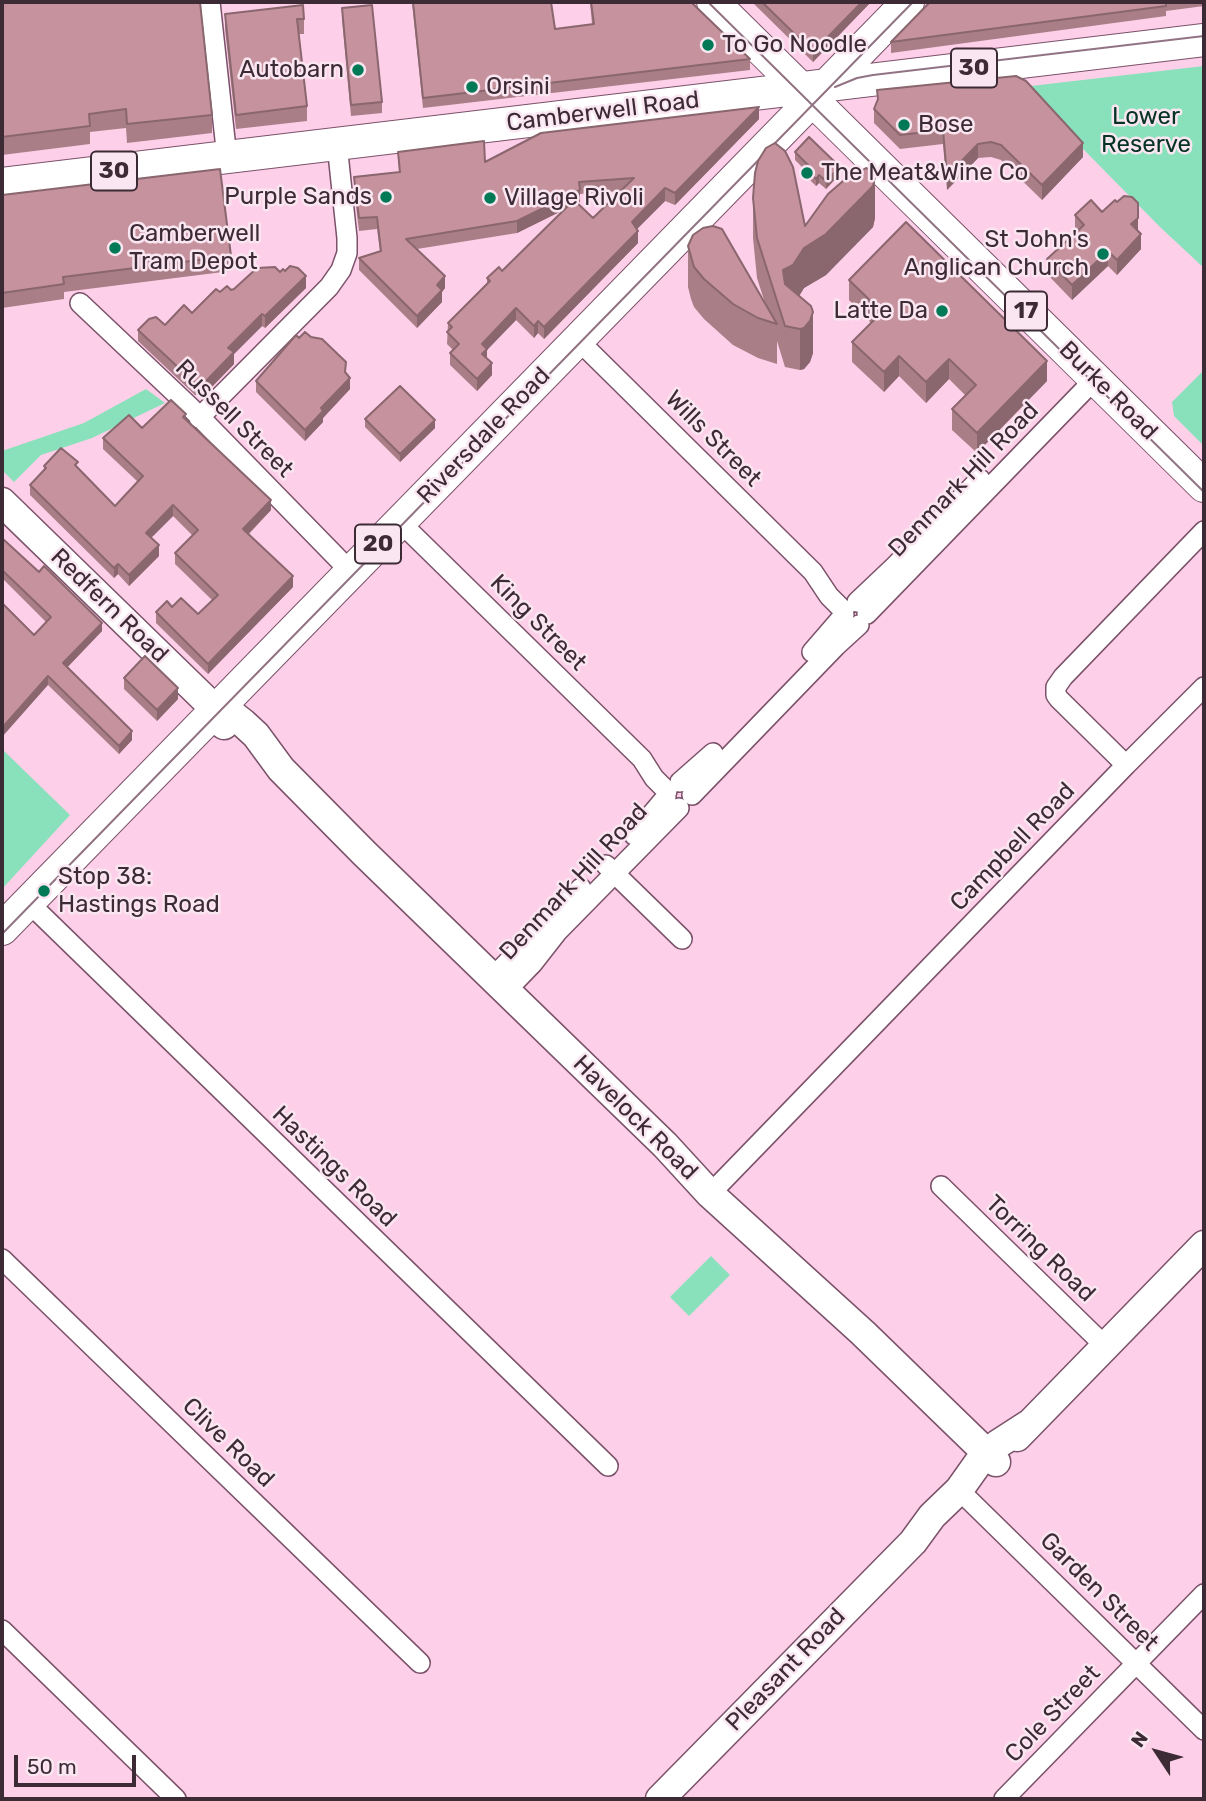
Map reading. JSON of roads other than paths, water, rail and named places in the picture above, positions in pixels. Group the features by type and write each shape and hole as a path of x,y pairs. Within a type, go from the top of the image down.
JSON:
{"main road":[{"name":"Burke Road","path":"713,2 814,91 1091,375 1204,486"},
{"name":"Riversdale Road","path":"2,929 578,340 814,91 908,2"},
{"name":"Camberwell Road","path":"2,184 814,91 1204,40"}],"street":[{"path":"210,2 227,158"},
{"path":"199,418 329,287 341,270 347,253 347,238 337,144"},
{"name":"Russell Street","path":"80,303 199,418 351,572"},
{"name":"Wills Street","path":"578,340 813,572 829,596 854,611"},
{"name":"Denmark Hill Road","path":"500,984 610,868 646,822 836,646 854,611 1091,375"},
{"name":"Redfern Road","path":"2,502 216,710"},
{"name":"King Street","path":"400,522 642,759 654,778 676,793"},
{"path":"1126,765 1059,699 1056,687 1204,531"},
{"name":"Campbell Road","path":"710,1194 1204,687"},
{"name":"Havelock Road","path":"216,710 222,723 236,737 281,769 410,899 665,1145 710,1194 863,1333 992,1457"},
{"path":"610,868 682,939"},
{"name":"Hastings Road","path":"28,902 608,1466"},
{"name":"Torring Road","path":"941,1186 1105,1346"},
{"name":"Pleasant Road","path":"660,1799 912,1542 964,1495 992,1457 1028,1424 1204,1245"},
{"name":"Clive Road","path":"2,1259 421,1663"},
{"name":"Garden Street","path":"964,1495 1204,1730"},
{"name":"Cole Street","path":"1004,1799 1204,1594"},
{"path":"2,1630 176,1799"}],"tram line":[{"path":"708,2 1204,492"},
{"path":"2,934 913,2"},
{"path":"835,87 873,75 1204,36"}],"place":[{"name":"To Go Noodle","path":"708,45"},
{"name":"Autobarn","path":"358,70"},
{"name":"Orsini","path":"472,87"},
{"name":"Bose","path":"904,125"},
{"name":"The Meat&Wine Co","path":"807,173"},
{"name":"Purple Sands","path":"386,197"},
{"name":"Village Rivoli","path":"490,198"},
{"name":"Camberwell Tram Depot","path":"115,248"},
{"name":"St John's Anglican Church","path":"1103,254"},
{"name":"Latte Da","path":"942,311"},
{"name":"Stop 38: Hastings Road","path":"44,891"}],"park label":[{"name":"Lower Reserve","path":"1146,131"}]}
